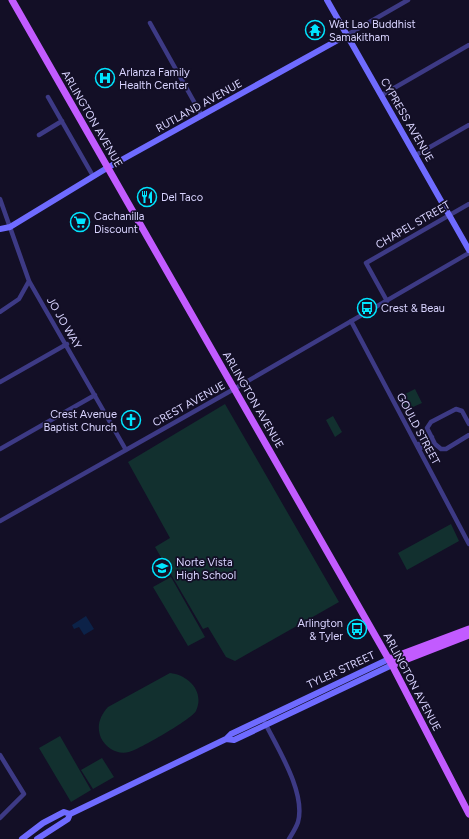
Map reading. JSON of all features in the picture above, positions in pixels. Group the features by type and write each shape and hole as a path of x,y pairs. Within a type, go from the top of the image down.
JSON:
{"main road":[{"name":"ARLINGTON AVENUE","path":"12,0 390,662 469,814"},
{"name":"TYLER STREET","path":"390,662 469,629"},
{"name":"TYLER STREET","path":"390,662 469,635"}],"street":[{"name":"CYPRESS AVENUE","path":"327,0 469,251"},
{"name":"RUTLAND AVENUE","path":"0,229 10,227 107,168 408,0"},
{"path":"150,23 202,116"},
{"path":"382,95 469,45"},
{"path":"48,97 93,176"},
{"path":"39,135 62,121"},
{"path":"416,155 469,126"},
{"name":"JO JO WAY","path":"0,199 30,281 126,450"},
{"name":"CHAPEL STREET","path":"387,301 366,263 469,204"},
{"name":"CREST AVENUE","path":"0,522 387,301 469,251"},
{"path":"0,312 19,299 30,281"},
{"name":"GOULD STREET","path":"351,321 469,544"},
{"path":"0,382 67,344"},
{"path":"0,449 95,395"},
{"path":"469,424 463,412 457,409 431,422 428,427 432,439 441,449 446,449 469,435"},
{"path":"418,447 432,439"},
{"name":"TYLER STREET","path":"37,839 68,819 70,814 226,739 234,740 264,722 390,662"},
{"path":"264,722 293,781 300,807 298,822 289,839"},
{"path":"0,755 24,794 0,818"},
{"name":"TYLER STREET","path":"22,839 43,823 64,812 70,814"}],"green space":[{"path":"415,389 422,403 404,411 397,398"},
{"path":"225,404 339,602 235,661 226,657 208,627 203,629 155,547 170,538 128,462"},
{"path":"333,416 342,432 335,437 326,420"},
{"path":"451,524 459,541 407,570 398,553"},
{"path":"171,577 205,637 188,646 153,587"},
{"path":"170,673 183,677 193,685 198,697 196,711 175,727 134,750 125,753 116,752 109,748 103,742 99,729 101,718 108,707"},
{"path":"60,736 91,790 71,802 39,748"},
{"path":"102,758 114,777 93,789 81,770"}],"water":[{"path":"86,616 94,629 84,635 79,627 74,629 72,625"}],"place":[{"name":"Wat Lao Buddhist Samakitham","path":"315,30"},
{"name":"Arlanza Family Health Center","path":"105,78"},
{"name":"Del Taco","path":"147,197"},
{"name":"Cachanilla Discount","path":"80,222"},
{"name":"Crest & Beau","path":"367,308"},
{"name":"Crest Avenue Baptist Church","path":"131,420"},
{"name":"Norte Vista High School","path":"162,568"},
{"name":"Arlington & Tyler","path":"357,629"}]}
